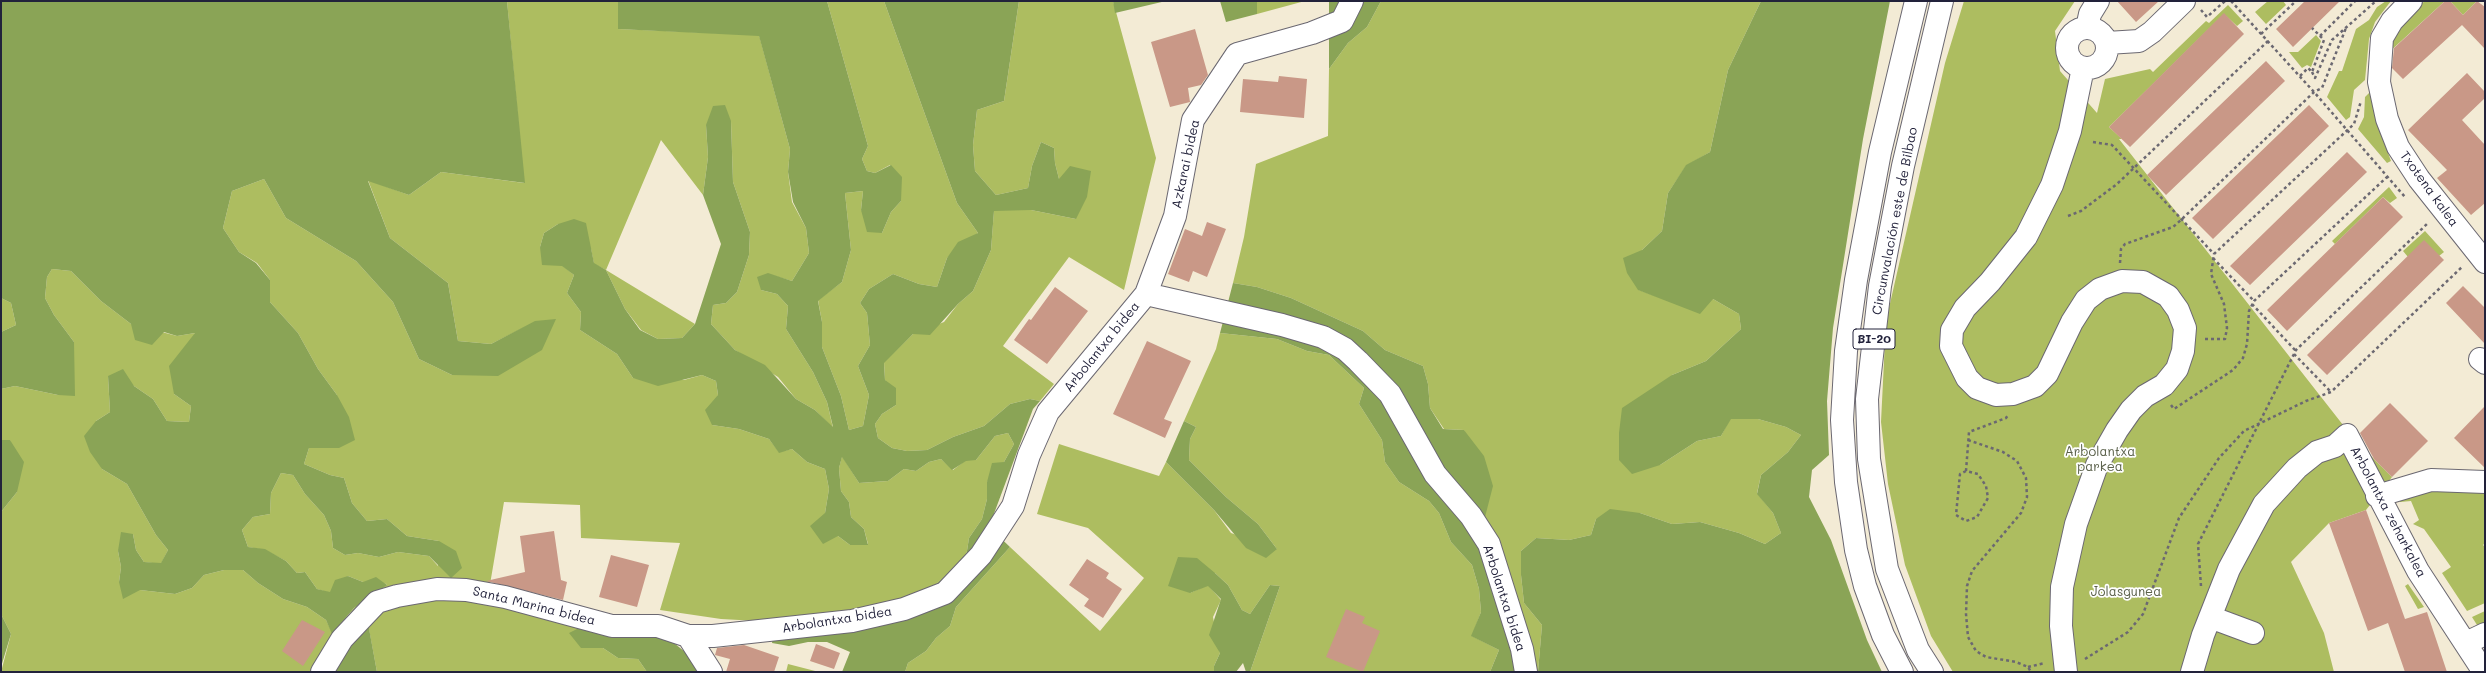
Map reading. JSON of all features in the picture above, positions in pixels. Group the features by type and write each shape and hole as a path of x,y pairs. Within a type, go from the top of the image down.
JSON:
{"street":[{"name":"Azkarai bidea","path":"1146,294 1175,216 1193,120 1237,54 1312,33 1342,21 1352,1"},
{"name":"Circunvalación este de Bilbao","path":"1902,672 1883,635 1866,586 1856,550 1846,482 1842,420 1846,351 1856,280 1880,152 1916,1"},
{"name":"Circunvalación este de Bilbao","path":"1932,672 1915,643 1887,569 1869,459 1867,399 1880,286 1903,166 1942,1"},
{"path":"2087,28 2090,14 2098,1"},
{"name":"Txotena kalea","path":"2411,1 2392,21 2382,38 2379,82 2387,119 2398,147 2475,263"},
{"path":"2107,43 2139,41 2191,4"},
{"path":"2087,28 2100,32 2107,43 2106,57 2102,63 2096,66 2083,68 2071,60 2067,46 2074,33 2087,28"},
{"path":"2065,665 2061,626 2062,587 2076,524 2097,465 2117,430 2131,410 2145,396 2159,388 2177,369 2183,351 2185,328 2178,310 2168,296 2143,282 2122,281 2100,289 2086,300 2072,322 2047,374 2035,386 2013,394 1996,395 1977,388 1967,378 1957,361 1951,346 1952,330 1965,308 1990,282 2026,237 2052,185 2070,131 2083,68"},
{"name":"Arbolantxa bidea","path":"688,636 758,633 852,621 904,609 945,593 981,555 1013,506 1029,455 1048,412 1146,294 1282,325 1323,337 1345,349 1358,361 1390,394 1436,474 1471,516 1489,544 1522,649 1526,672"},
{"name":"Arbolantxa zeharkalea","path":"2192,672 2210,617 2229,569 2264,504 2284,480 2317,452 2335,446 2347,435 2377,496 2418,571 2476,639 2482,665"},
{"path":"2377,496 2431,480 2485,482"},
{"name":"Santa Marina bidea","path":"322,672 342,639 377,602 396,596 437,589 466,590 497,595 612,626 658,626 688,636"},
{"path":"2210,617 2253,633"},
{"path":"688,636 711,672"}],"path":[{"path":"2191,4 2207,17 2225,1"},
{"path":"2231,1 2300,76 2346,131 2408,200"},
{"path":"2261,34 2296,1"},
{"path":"2320,36 2355,1"},
{"path":"2300,76 2308,68 2315,78 2332,40 2376,1"},
{"path":"2312,28 2324,40 2312,72"},
{"path":"2122,281 2119,256 2125,244 2173,227 2314,92 2322,88 2346,28"},
{"path":"2068,216 2081,212 2117,184 2268,41"},
{"path":"2184,337 2224,338 2227,316 2211,274 2214,256 2354,124 2362,92 2379,82"},
{"path":"2093,142 2112,145 2182,219 2253,303 2296,350"},
{"path":"2159,388 2174,409 2233,370 2243,358 2247,344 2248,311 2253,303 2387,177"},
{"path":"2201,587 2198,544 2296,350 2428,223 2423,217"},
{"path":"1968,440 2003,452 2017,461 2026,478 2027,497 2021,513 1972,571 1968,586 1966,607 1968,637 1976,651 1986,657 2016,662 2028,667 2065,665 2128,632 2143,614 2179,518 2219,458 2244,431 2306,401 2331,392 2475,263"},
{"path":"2294,354 2331,392"},
{"path":"1966,471 1969,432 2006,418 2013,409"},
{"path":"1966,471 1978,474 1986,486 1988,498 1977,517 1966,521 1956,515 1960,474 1966,471"},
{"path":"2028,667 2031,672"}],"green space":[{"path":"1,1 507,1 525,183 441,172 409,195 368,181 390,238 448,283 458,341 491,344 535,321 556,319 542,350 498,376 452,375 419,359 393,302 356,261 286,218 264,179 232,191 223,228 239,252 256,263 270,280 270,302 298,333 318,369 337,395 349,417 355,440 339,448 309,448 304,464 330,475 344,478 352,503 367,521 387,519 407,536 439,541 456,551 462,568 451,578 429,556 398,552 379,557 358,553 345,555 333,548 331,531 324,515 305,494 293,475 281,473 271,493 270,514 253,517 242,530 248,547 265,549 286,561 297,573 305,572 317,589 330,592 335,580 348,576 363,582 376,577 387,585 354,608 332,634 326,620 307,607 283,599 258,583 243,570 224,570 204,575 192,588 175,594 140,590 123,599 119,582 121,567 118,551 121,532 133,534 136,550 144,562 161,563 168,550 156,535 127,484 102,469 90,452 84,436 96,421 110,412 108,376 123,369 134,386 153,399 167,421 189,422 191,406 174,394 169,366 195,333 177,336 164,332 152,345 135,340 131,324 101,301 71,271 52,269 47,277 45,298 54,315 74,342 75,396 58,395 15,386 1,389 1,332 16,325 11,303 1,298"},
{"path":"507,1 618,1 618,29 759,35 790,149 788,172 792,202 806,228 809,253 792,281 768,274 761,290 777,294 788,306 786,329 813,372 827,402 833,428 815,410 796,399 778,377 735,350 711,324 713,305 726,303 737,292 749,255 750,232 733,182 731,121 706,125 708,157 703,195 661,140 606,270 594,264 591,249 558,224 544,233 540,247 574,275 567,293 581,312 580,330 617,354 633,378 684,380 702,375 716,381 718,395 712,425 739,429 769,439 779,452 792,449 807,462 825,469 829,489 825,513 838,536 850,545 868,544 864,529 851,517 849,502 841,491 839,468 842,456 859,483 888,481 904,469 916,471 929,462 941,459 953,470 966,460 976,460 995,436 1008,433 1014,444 1004,462 987,482 987,499 982,519 969,538 966,557 934,586 906,599 864,608 813,614 776,622 721,619 660,610 680,543 581,538 580,505 504,502 487,602 583,626 581,648 603,648 618,658 638,659 647,672 377,672 368,624 333,672 1,672 11,634 1,614 1,512 17,492 10,440 1,440 1,389 15,386 58,395 74,342 54,315 45,298 47,277 52,269 71,271 101,301 131,324 177,336 195,333 174,394 191,406 189,422 167,421 153,399 134,386 108,376 110,412 96,421 102,469 127,484 156,535 168,550 161,564 144,562 136,550 133,534 118,551 121,567 119,582 140,590 175,594 192,588 204,575 224,570 243,570 258,583 283,599 307,607 326,620 333,634 354,608 387,584 363,582 348,576 330,593 317,589 305,572 297,573 286,561 265,550 248,547 242,530 253,517 270,514 271,493 281,473 293,475 305,494 324,515 331,531 333,548 345,555 358,553 379,557 398,552 429,556 438,566 439,541 407,536 387,519 367,521 352,503 344,478 330,475 304,464 309,448 339,448 337,395 318,369 298,333 270,302 270,280 257,263 239,252 223,228 232,191 264,179 286,218 356,261 393,302 419,359 452,375 535,322 491,344 458,341 448,283 390,238 368,180 409,195 441,172 524,183"},
{"path":"618,1 827,1 868,146 862,159 867,171 875,173 891,165 902,177 901,201 891,212 882,233 867,232 861,210 863,191 845,193 851,250 842,282 818,301 822,322 822,347 841,396 849,430 863,426 869,395 858,366 870,345 867,313 860,303 869,289 893,274 919,284 937,287 947,258 958,242 978,233 957,203 884,1 1019,1 1004,101 977,110 973,145 975,171 996,195 1028,188 1032,166 1041,142 1054,148 1055,163 1059,179 1070,166 1091,171 1087,197 1076,219 1031,210 994,211 991,250 973,291 958,304 930,335 913,334 884,363 885,380 896,388 896,405 882,414 875,424 878,438 892,448 907,451 927,450 953,437 984,426 1010,404 1030,399 1040,401 1033,409 989,527 1010,547 956,607 950,626 936,638 926,651 908,663 905,672 842,672 850,652 827,642 808,642 789,646 772,643 776,622 813,614 864,608 906,599 934,586 966,557 969,538 982,519 987,499 987,482 992,463 1004,462 1014,444 1008,433 995,436 976,460 966,461 952,470 941,459 929,462 916,471 904,469 888,481 859,483 842,457 839,468 841,491 849,502 851,517 864,529 868,545 850,545 838,536 823,544 810,526 825,513 829,489 825,469 807,462 792,449 779,453 769,439 739,429 712,425 705,410 718,395 716,381 702,375 658,386 633,378 617,354 580,330 581,312 567,293 574,275 562,266 542,265 540,247 544,233 558,224 574,219 586,223 594,263 606,270 625,309 640,330 658,339 682,338 695,324 721,244 703,195 708,157 706,125 713,106 725,105 731,121 733,182 750,232 749,255 737,292 726,303 713,305 711,324 735,350 765,365 796,399 815,410 833,427 827,402 813,372 786,329 788,306 777,294 761,290 757,277 768,273 792,281 809,253 806,228 793,202 788,172 790,149 759,36 618,29"},
{"path":"827,1 884,1 957,203 978,233 947,258 937,287 919,284 893,274 869,289 860,303 867,313 870,345 858,366 869,395 863,426 849,430 841,396 822,347 822,322 818,300 842,282 851,250 845,193 863,191 861,210 882,233 891,212 901,201 901,177 890,165 875,173 867,171 862,159 868,146"},
{"path":"1019,1 1113,1 1156,158 1124,290 1069,257 1003,346 1054,384 1040,401 1030,399 1010,404 984,426 953,437 927,450 907,451 892,448 878,438 875,424 882,414 896,405 885,380 884,362 913,334 944,322 958,304 973,291 991,250 994,210 1031,210 1076,219 1059,179 1055,163 1054,148 1041,142 1032,166 1028,188 996,195 975,171 973,145 977,110 1004,101"},
{"path":"1113,1 1166,1 1115,13"},
{"path":"1220,1 1257,1 1257,14 1226,22"},
{"path":"1257,1 1305,1 1257,14"},
{"path":"1329,1 1381,1 1367,27 1348,43 1329,69"},
{"path":"1381,1 1761,1 1728,70 1710,152 1686,166 1668,193 1662,231 1642,250 1639,290 1669,301 1713,299 1739,314 1741,329 1706,361 1672,375 1660,465 1697,441 1721,436 1730,419 1758,419 1786,427 1801,435 1788,452 1761,475 1757,493 1773,513 1781,533 1765,544 1739,533 1700,522 1672,524 1640,513 1596,519 1591,535 1569,540 1536,538 1521,551 1521,575 1524,603 1542,625 1538,672 1518,672 1464,430 1444,429 1430,408 1428,384 1423,366 1385,350 1363,331 1291,298 1257,287 1233,283 1244,237 1256,164 1328,136 1329,69 1348,43 1367,27"},
{"path":"1761,1 1890,1 1863,139 1833,328 1827,401 1829,455 1812,470 1809,497 1831,540 1867,640 1882,672 1538,672 1542,625 1524,603 1521,575 1521,551 1536,538 1569,540 1591,535 1596,519 1610,509 1640,513 1672,524 1700,522 1739,533 1765,544 1781,533 1773,513 1757,494 1761,475 1788,452 1801,435 1786,427 1758,419 1731,419 1721,436 1697,441 1660,465 1632,474 1619,460 1619,433 1622,408 1672,375 1706,361 1741,329 1739,314 1713,299 1700,314 1638,290 1627,273 1623,258 1642,250 1662,231 1668,193 1686,165 1710,152 1728,70"},
{"name":"Arbolantxa parkea","path":"1964,1 2075,1 2055,31 2060,71 2097,113 2105,79 2150,69 2153,72 2206,21 2209,23 2228,5 2243,21 2237,26 2224,14 2109,127 2122,139 2119,139 2354,439 2392,477 2366,510 2329,523 2291,562 2324,633 2334,672 1953,672 1931,636 1905,565 1888,484 1881,422 1886,321 1945,63"},
{"path":"2268,1 2283,1 2286,5 2266,24 2255,12"},
{"path":"2386,1 2391,1 2375,22 2369,39 2365,80 2354,90 2350,117 2346,120 2327,97 2339,71 2342,71 2356,29 2369,20 2377,7"},
{"path":"2427,1 2445,1 2387,54 2395,30 2421,3"},
{"path":"2450,1 2477,1 2463,15"},
{"path":"2316,35 2321,41 2311,67 2307,65 2302,68 2289,52 2298,52"},
{"path":"2370,92 2376,120 2391,161 2387,163 2358,129 2364,117 2365,97"},
{"path":"2389,187 2397,198 2390,203 2383,197 2335,244 2332,241"},
{"path":"2425,231 2444,252 2439,256 2408,257 2403,251"},
{"path":"606,270 695,324 682,338 658,339 641,330 625,309"},
{"path":"1233,283 1257,287 1291,298 1363,331 1385,350 1423,366 1428,384 1430,408 1443,429 1464,430 1484,456 1493,486 1485,517 1518,672 1490,672 1499,650 1471,636 1481,612 1479,589 1472,565 1451,542 1439,513 1429,501 1399,482 1385,462 1382,440 1359,404 1364,388 1329,355 1307,351 1277,339 1220,333"},
{"path":"1,298 11,303 16,325 1,332"},
{"path":"1220,333 1277,339 1307,351 1329,355 1364,388 1359,404 1382,440 1385,462 1399,482 1429,501 1439,513 1451,542 1472,565 1479,589 1481,612 1472,636 1499,650 1490,672 1250,672 1280,586 1270,585 1250,614 1242,610 1228,585 1215,573 1190,593 1208,585 1221,600 1213,617 1220,653 1214,666 1214,672 905,672 908,663 926,651 936,638 950,626 956,607 1010,547 1100,631 1144,578 1088,528 1037,514 1059,444 1159,476 1166,462 1214,510 1231,533 1277,549 1258,524 1226,497 1189,460 1190,439 1196,427 1184,421 1216,349"},
{"path":"1184,421 1196,427 1190,439 1189,460 1226,497 1258,524 1277,549 1266,558 1246,548 1214,510 1166,462"},
{"path":"1,440 10,440 24,462 17,492 1,512"},
{"path":"2443,486 2485,489 2485,543 2483,545 2485,547 2485,603 2467,611 2442,573 2451,567 2424,529 2413,524 2419,520 2411,501 2400,502 2395,494"},
{"path":"1178,557 1197,558 1228,585 1242,610 1250,614 1270,585 1280,586 1250,672 1246,672 1243,663 1236,672 1214,672 1214,666 1220,653 1209,635 1221,599 1208,586 1190,593 1168,586"},
{"path":"2408,584 2424,607 2418,609 2405,586"},
{"path":"2485,611 2485,631 2482,633 2472,617"},
{"path":"1,614 11,634 1,667"},
{"path":"368,623 377,672 333,672 345,654"},
{"path":"583,626 669,639 690,656 700,672 647,672 638,659 618,658 603,648 581,648 569,633"},
{"path":"788,664 819,672 786,672"}],"building":[{"path":"2117,1 2159,1 2136,22"},
{"path":"2305,1 2340,1 2293,47 2276,29"},
{"path":"2445,1 2450,1 2463,15 2477,1 2485,7 2485,49 2462,25 2403,79 2392,68 2394,48"},
{"path":"2224,13 2244,34 2130,147 2109,127"},
{"path":"1195,29 1208,75 1201,85 1188,88 1190,102 1170,107 1151,42"},
{"path":"2266,61 2285,81 2166,195 2147,175"},
{"path":"2467,73 2485,92 2485,98 2462,120 2485,145 2485,203 2471,215 2437,178 2447,170 2408,130"},
{"path":"1279,76 1307,79 1304,118 1240,112 1243,79 1278,82"},
{"path":"2309,105 2329,126 2213,239 2192,218"},
{"path":"2347,152 2367,172 2250,285 2230,266"},
{"path":"2383,197 2403,217 2287,331 2267,310"},
{"path":"1207,222 1226,229 1207,277 1193,271 1189,282 1168,274 1185,229 1202,236"},
{"path":"2424,240 2444,260 2327,375 2307,355"},
{"path":"2463,286 2485,308 2485,344 2446,303"},
{"path":"1055,287 1088,311 1047,364 1014,340 1029,319 1031,320"},
{"path":"1147,341 1191,361 1164,419 1172,422 1165,438 1113,414"},
{"path":"2390,403 2428,441 2392,477 2374,459 2360,433"},
{"path":"2485,406 2485,468 2454,438"},
{"path":"2366,510 2405,619 2427,612 2447,672 2405,672 2388,623 2368,631 2329,523"},
{"path":"554,531 561,580 567,582 563,600 486,581 525,572 520,536"},
{"path":"611,555 649,565 637,607 599,597"},
{"path":"1087,559 1109,573 1106,578 1122,589 1103,618 1084,606 1089,599 1069,585"},
{"path":"1346,609 1365,617 1362,623 1380,631 1363,672 1326,657"},
{"path":"302,620 325,632 303,666 282,651"},
{"path":"816,644 840,653 834,669 810,661"},
{"path":"744,645 779,657 774,672 726,672 730,659 715,655 717,648"}],"park label":[{"name":"Jolasgunea","path":"2126,592"}]}
